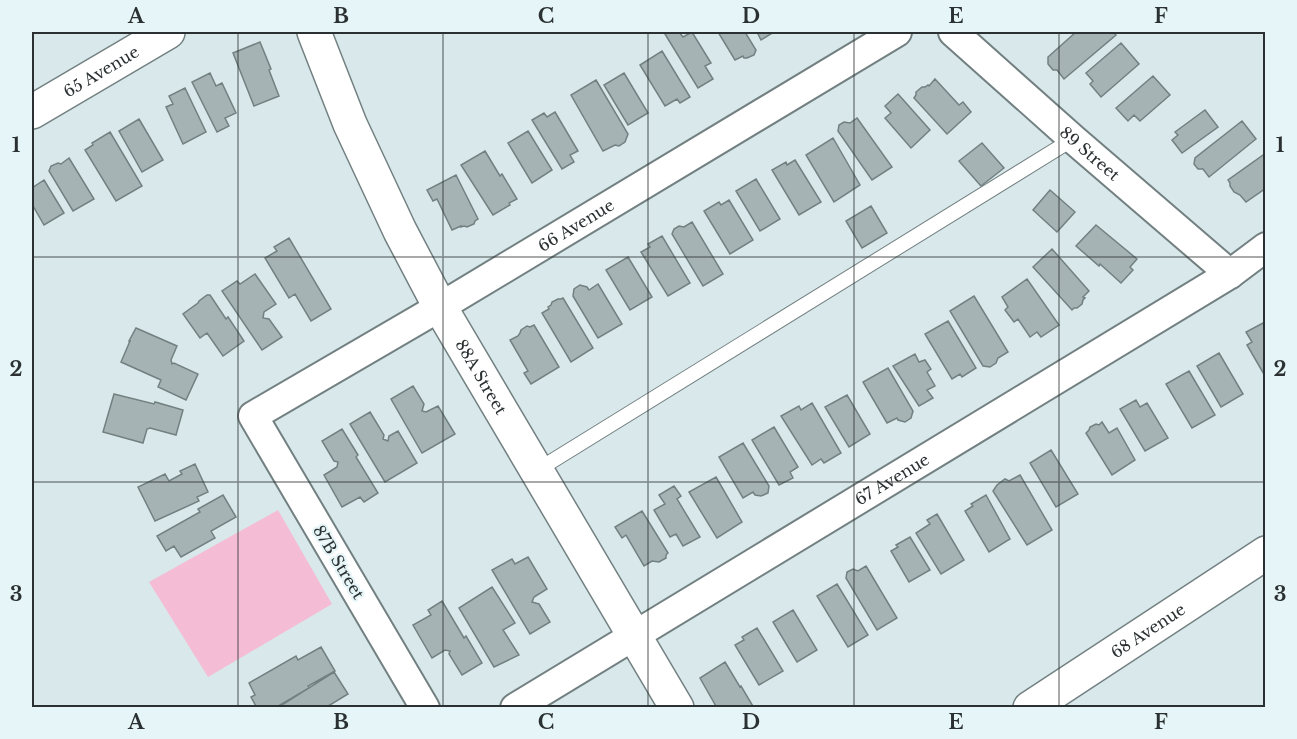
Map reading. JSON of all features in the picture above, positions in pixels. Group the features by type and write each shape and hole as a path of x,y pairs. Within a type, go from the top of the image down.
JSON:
{"street":[{"name":"65 Avenue","path":"32,112 168,32"},
{"name":"88A Street","path":"314,32 350,124 400,231 440,307 677,708"},
{"name":"66 Avenue","path":"253,416 440,307 897,32"},
{"name":"89 Street","path":"953,32 1072,139 1230,274"},
{"name":"67 Avenue","path":"515,708 1230,274 1266,247"},
{"name":"87B Street","path":"253,416 425,708"},
{"name":"68 Avenue","path":"1031,708 1266,553"},
{"name":"68 Avenue","path":"1031,708 1266,576"}],"lane":[{"path":"536,471 1072,139"}],"shaded area":[{"path":"278,510 332,604 208,677 149,582"}],"building":[{"path":"679,32 683,37 692,32 711,63 705,66 713,79 698,88 665,34"},
{"path":"718,32 745,32 756,50 754,55 747,58 743,56 735,60"},
{"path":"757,32 774,32 761,40"},
{"path":"1076,32 1112,32 1116,35 1064,79 1048,64 1048,57"},
{"path":"260,42 279,96 254,106 233,53"},
{"path":"1121,43 1139,64 1101,97 1090,84 1093,81 1086,73"},
{"path":"662,51 690,97 680,103 677,99 665,106 640,65"},
{"path":"210,73 216,86 222,83 236,113 225,118 229,126 217,132 192,82"},
{"path":"624,73 648,113 628,125 604,85"},
{"path":"1153,76 1170,95 1140,121 1134,115 1128,121 1116,108"},
{"path":"935,79 959,105 963,102 971,112 947,134 914,98 916,92 922,87 929,86"},
{"path":"596,80 628,134 625,142 603,151 571,95"},
{"path":"185,88 206,132 183,144 166,107 173,104 169,96"},
{"path":"898,94 930,130 911,148 885,118 891,113 885,106"},
{"path":"1205,110 1218,127 1182,153 1172,140 1178,135 1175,132"},
{"path":"555,112 578,151 570,155 574,162 562,169 532,120 544,113 547,117"},
{"path":"857,118 892,167 872,180 838,131 839,125 844,122 850,123"},
{"path":"139,119 163,160 142,172 119,131"},
{"path":"1242,121 1256,139 1209,177 1203,169 1198,169 1194,164 1195,158"},
{"path":"528,131 552,170 532,183 508,143"},
{"path":"110,132 142,186 116,201 85,150"},
{"path":"833,138 860,185 834,202 806,155"},
{"path":"982,143 1004,168 981,186 959,161"},
{"path":"485,151 517,199 493,215 461,165"},
{"path":"1266,153 1266,188 1246,202 1234,192 1228,180"},
{"path":"69,158 94,199 73,211 49,171 51,166 61,164"},
{"path":"795,160 821,202 799,215 772,170"},
{"path":"456,175 478,219 467,227 461,226 452,230 437,199 433,201 427,190"},
{"path":"756,179 780,219 760,231 736,191"},
{"path":"44,180 64,213 44,225 32,204 32,188"},
{"path":"1050,190 1075,212 1057,232 1033,210"},
{"path":"729,200 753,240 730,254 704,211 719,202 721,205"},
{"path":"871,206 887,233 862,248 846,221"},
{"path":"692,222 723,274 703,286 672,234 679,226 684,227"},
{"path":"1096,225 1137,259 1130,267 1133,270 1121,283 1076,246"},
{"path":"662,236 690,283 668,296 641,252 650,247 648,244"},
{"path":"289,238 331,309 311,321 295,294 289,298 265,258 277,251 274,247"},
{"path":"1052,249 1089,291 1083,297 1085,298 1082,304 1072,310 1033,267"},
{"path":"628,257 652,297 630,310 606,270"},
{"path":"255,274 276,304 264,312 263,318 269,319 282,337 262,350 222,291 237,281 240,284"},
{"path":"1027,279 1059,325 1041,337 1037,332 1030,337 1018,319 1014,322 1005,310 1008,307 1002,297"},
{"path":"598,284 622,324 598,338 573,296 574,289 580,285 589,290"},
{"path":"210,295 226,319 228,317 244,341 223,356 207,333 200,338 183,314"},
{"path":"974,296 1008,352 990,367 983,366 950,311"},
{"path":"563,298 593,348 571,362 542,313 549,309 552,302"},
{"path":"948,321 976,368 962,377 960,374 952,379 925,334"},
{"path":"1263,323 1266,328 1265,376 1247,345 1252,342 1246,332"},
{"path":"534,325 559,367 531,384 524,373 528,371 510,340 518,336 527,326"},
{"path":"136,328 177,346 171,360 172,364 198,374 186,400 158,387 161,380 121,362"},
{"path":"1219,353 1243,394 1221,407 1197,366"},
{"path":"915,354 919,362 925,360 931,369 927,372 935,386 927,390 933,398 919,406 893,366"},
{"path":"888,368 913,411 911,418 905,422 897,418 887,423 863,382"},
{"path":"1189,371 1215,415 1192,428 1166,384"},
{"path":"413,386 424,404 422,411 426,412 438,406 455,434 422,453 391,399"},
{"path":"114,394 183,410 176,435 150,428 147,429 143,443 103,432"},
{"path":"847,395 870,434 849,447 825,407"},
{"path":"1136,400 1140,407 1147,403 1168,438 1145,451 1120,409"},
{"path":"812,403 841,453 824,463 821,459 812,465 781,416 799,406 801,410"},
{"path":"370,412 384,435 383,439 388,441 389,436 398,431 417,463 385,482 350,424"},
{"path":"1102,422 1109,433 1117,428 1135,460 1112,475 1086,433 1090,427"},
{"path":"774,427 798,467 790,472 793,478 779,485 752,440"},
{"path":"342,429 378,493 364,502 360,497 342,507 324,475 337,467 338,462 334,461 322,441"},
{"path":"743,443 769,486 768,493 761,496 753,492 743,498 719,457"},
{"path":"1051,450 1078,494 1056,507 1030,463"},
{"path":"195,464 208,492 197,497 199,501 155,521 138,487 165,474 169,481 182,474 180,471"},
{"path":"1020,475 1052,530 1027,545 993,491 1005,479 1009,481"},
{"path":"716,477 742,522 717,538 689,492"},
{"path":"674,486 681,496 677,499 700,537 683,546 676,534 670,537 654,510 665,504 659,495"},
{"path":"223,495 236,517 211,531 215,538 181,557 174,546 166,551 157,536 200,512 198,509"},
{"path":"986,495 1010,539 989,552 965,511 973,506 971,504"},
{"path":"642,511 668,553 666,558 659,562 652,561 644,566 626,535 622,538 615,527"},
{"path":"937,514 964,560 941,574 916,533 930,524 927,520"},
{"path":"910,537 930,570 909,582 891,551 898,547 896,545"},
{"path":"528,557 547,589 534,597 532,602 539,604 550,622 530,634 492,570 512,559 515,564"},
{"path":"866,566 897,618 877,630 846,578 847,572 853,569 858,571"},
{"path":"837,584 868,635 848,647 817,596"},
{"path":"492,587 515,623 503,630 519,655 494,667 459,608"},
{"path":"442,601 482,663 462,675 449,654 450,651 445,650 432,658 413,625 431,615 428,610"},
{"path":"793,610 817,650 797,662 773,622"},
{"path":"757,628 783,671 759,685 735,645 744,640 742,637"},
{"path":"321,647 335,671 275,708 257,708 251,697 255,695 249,683 296,656 298,660"},
{"path":"725,662 754,708 717,708 700,678"},
{"path":"334,672 348,694 325,708 277,708"}]}
